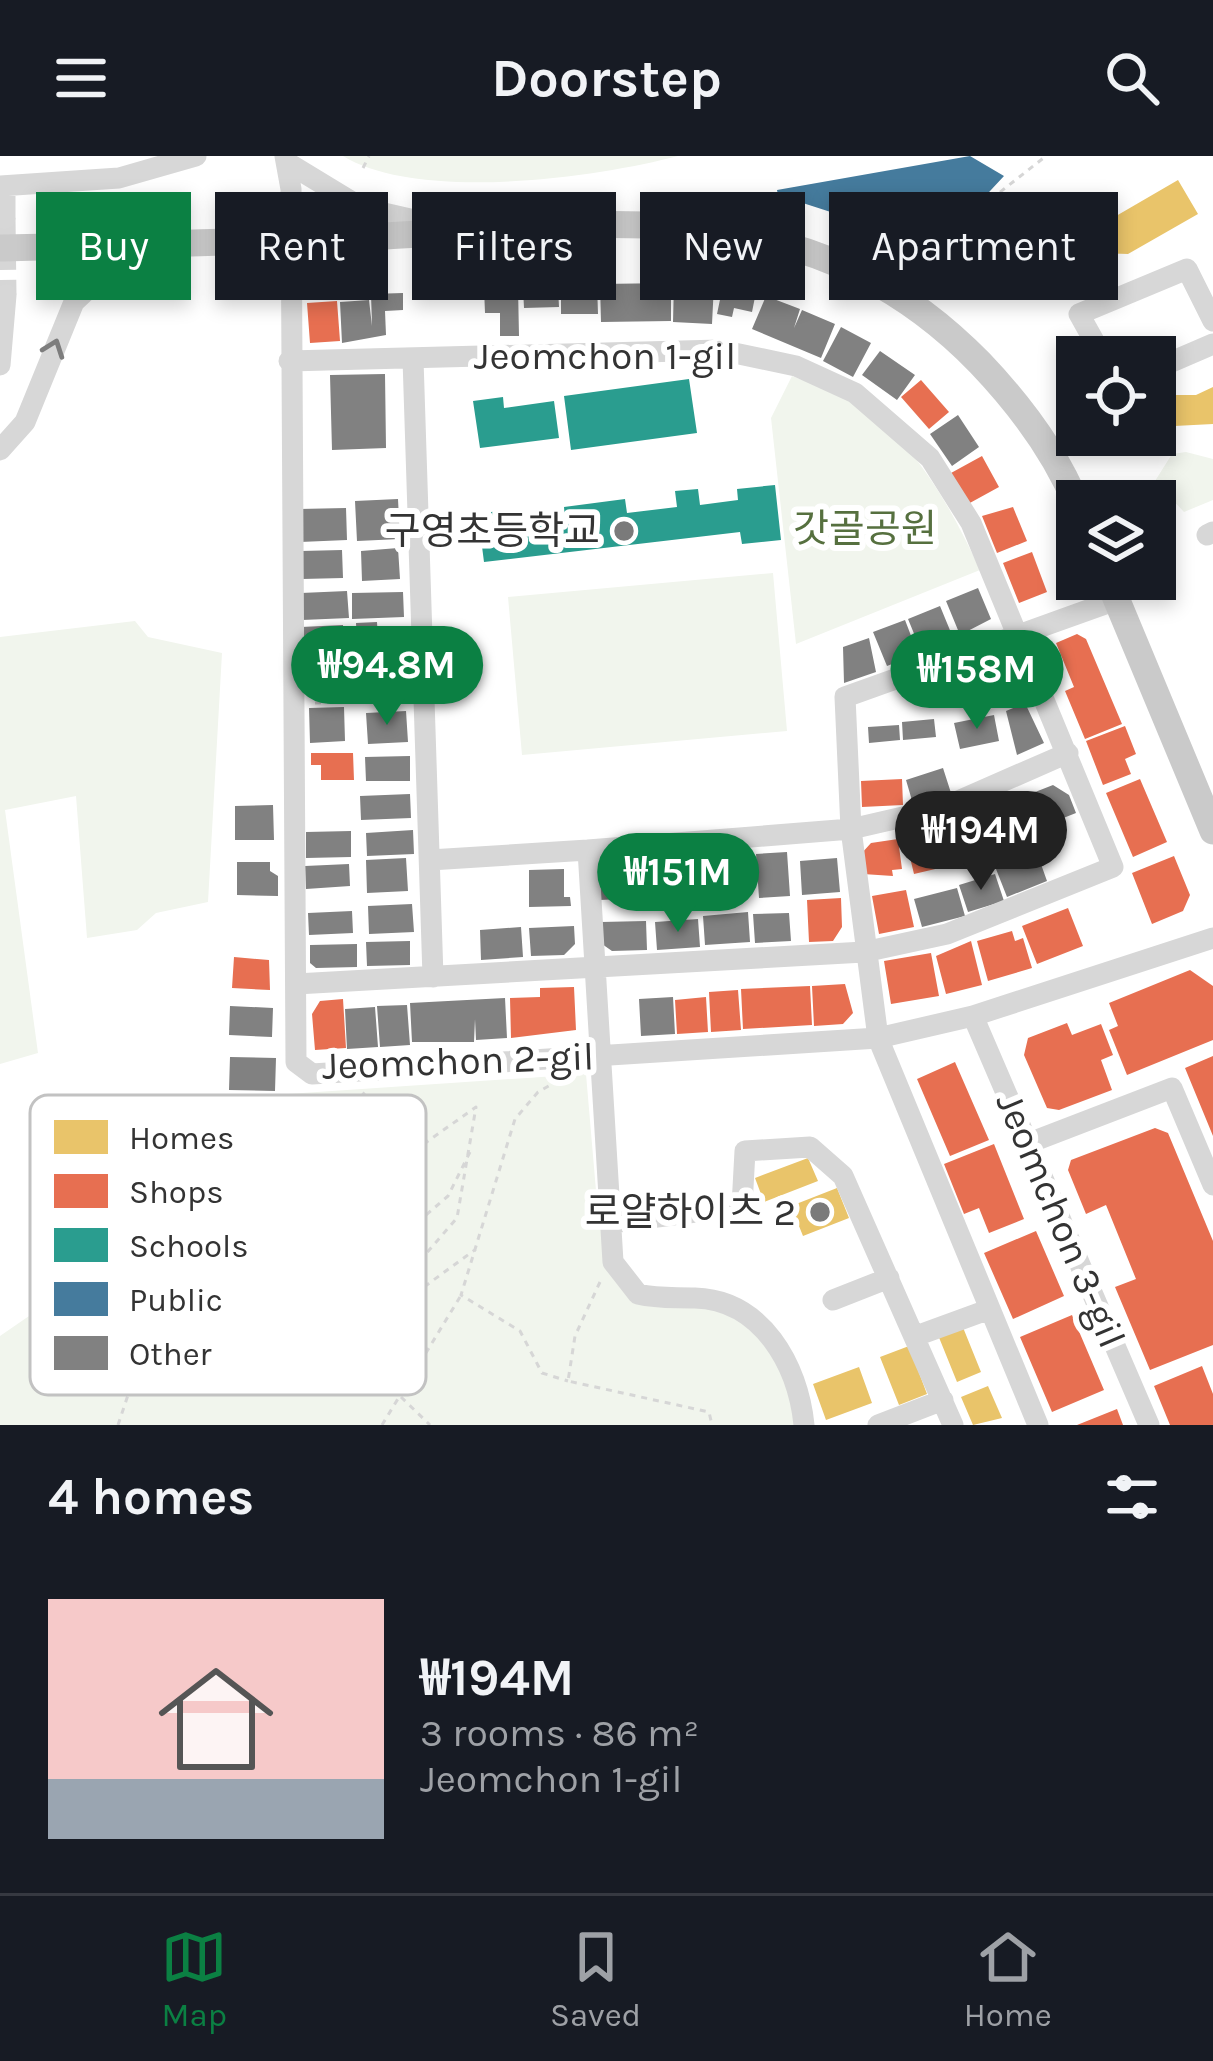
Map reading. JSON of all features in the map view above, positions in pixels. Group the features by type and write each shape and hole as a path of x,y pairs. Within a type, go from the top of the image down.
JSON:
{"main road":[{"path":"616,225 738,231 829,259"},
{"path":"0,248 36,247"},
{"path":"905,300 955,338 1000,385 1042,437 1064,480"},
{"path":"1117,600 1213,831"}],"street":[{"path":"5,218 2,186 119,178 196,156"},
{"path":"287,160 362,208 412,220"},
{"name":"Jeomchon 2-gil","path":"287,160 288,192"},
{"path":"1091,336 1079,314 1187,269 1213,321"},
{"path":"0,365 6,295"},
{"path":"0,450 25,422 76,300"},
{"name":"Jeomchon 2-gil","path":"289,300 296,1062 312,1074 369,1083 602,1055 878,1039 973,1016 1213,938"},
{"path":"1176,360 1213,344"},
{"name":"Jeomchon 1-gil","path":"289,362 720,350 796,365 885,414 930,458 971,523 1113,867 947,934 864,952 296,984"},
{"path":"413,359 433,976"},
{"path":"1038,1425 878,1039 850,829 845,698 1087,600"},
{"path":"430,860 850,829 942,808 1067,753"},
{"path":"588,850 613,1249 624,1280 638,1294 727,1304 757,1319 793,1375 805,1425"},
{"name":"Jeomchon 3-gil","path":"973,1016 1149,1425"},
{"path":"1029,1143 1172,1088 1213,1185"},
{"path":"611,1222 742,1206 746,1151 810,1147 844,1176 953,1425"},
{"path":"832,1300 889,1279"},
{"path":"916,1336 990,1309"},
{"path":"878,1425 943,1400"}],"path":[{"path":"363,168 368,156"},
{"path":"1000,192 1046,156"},
{"path":"295,703 424,699"},
{"path":"426,1353 461,1295 515,1119 538,1092 602,1055"},
{"path":"369,1083 371,1095"},
{"path":"358,1095 369,1083"},
{"path":"426,1142 476,1107 457,1218 426,1254"},
{"path":"426,1215 448,1196 470,1152"},
{"path":"426,1286 476,1249"},
{"path":"568,1381 575,1336 613,1249"},
{"path":"461,1295 520,1331 542,1373 709,1412 712,1425"},
{"path":"118,1425 128,1395"},
{"path":"382,1425 400,1396 430,1425"}],"green space":[{"path":"343,156 678,156 555,178 460,182 376,170"},
{"name":"갓골공원","path":"792,376 846,396 894,434 943,498 980,570 796,644 771,418"},
{"path":"1176,453 1213,459 1213,500 1184,512 1176,503 1176,480 1156,480"},
{"path":"773,573 787,731 522,755 508,597"},
{"path":"135,621 148,637 222,653 208,902 156,913 137,930 87,938 76,796 5,810 38,1053 0,1064 0,637"},
{"path":"586,1074 598,1214 611,1223 624,1280 757,1319 804,1425 0,1425 0,1336 30,1315 30,1395 426,1395 426,1095 272,1095"}],"building: Homes":[{"path":"1178,180 1198,214 1128,254 1118,254 1118,215"},
{"path":"1213,387 1213,424 1176,426 1176,395 1196,395"},
{"path":"808,1158 818,1181 764,1202 755,1178"},
{"name":"로얄하이츠 2","path":"837,1188 849,1218 803,1236 791,1206"},
{"path":"962,1325 981,1372 957,1382 938,1335"},
{"path":"909,1346 927,1394 899,1405 880,1357"},
{"path":"859,1367 872,1403 826,1420 813,1384"},
{"path":"988,1386 1002,1418 973,1425 961,1397"}],"building: Shops":[{"path":"337,301 340,341 310,343 307,303"},
{"path":"921,380 949,412 929,429 901,397"},
{"path":"982,456 999,487 968,504 951,473"},
{"path":"1013,507 1027,541 997,553 982,516"},
{"path":"1032,552 1047,592 1019,603 1003,563"},
{"path":"1077,634 1086,639 1122,724 1085,739 1065,691 1074,687 1056,643"},
{"path":"1125,726 1136,754 1125,759 1131,774 1103,785 1086,741"},
{"path":"311,753 353,753 354,780 321,780 321,765 311,765"},
{"path":"902,779 903,805 862,807 861,781"},
{"path":"1140,779 1167,842 1133,857 1106,793"},
{"path":"940,833 948,866 914,874 906,841"},
{"path":"898,839 902,869 892,870 893,876 863,874 861,854 871,843"},
{"path":"1174,856 1190,895 1183,911 1152,924 1132,873"},
{"path":"906,890 914,927 879,934 872,896"},
{"path":"841,898 842,927 833,941 809,942 807,900"},
{"path":"1068,908 1083,946 1037,964 1022,926"},
{"path":"1012,931 1015,941 1023,938 1032,968 988,981 977,941"},
{"path":"971,941 982,985 946,994 936,956"},
{"path":"931,953 939,996 891,1004 884,961"},
{"path":"234,957 269,960 270,990 232,988"},
{"path":"1190,970 1213,986 1213,1040 1127,1075 1109,1030 1118,1026 1109,1003"},
{"path":"845,984 853,1013 843,1024 814,1026 812,986"},
{"path":"810,986 812,1025 743,1029 741,989"},
{"path":"574,987 576,1030 511,1038 510,998 540,997 540,988"},
{"path":"738,990 741,1030 711,1032 709,992"},
{"path":"706,997 708,1032 677,1034 675,1000"},
{"path":"343,999 346,1048 315,1050 312,1014 320,1001"},
{"path":"1067,1023 1072,1035 1101,1024 1113,1055 1101,1060 1112,1090 1059,1110 1047,1108 1024,1055 1028,1038"},
{"path":"1213,1056 1213,1136 1185,1068"},
{"path":"955,1062 989,1140 950,1156 917,1079"},
{"path":"1155,1128 1168,1133 1213,1241 1213,1345 1150,1370 1115,1287 1136,1279 1106,1205 1086,1214 1068,1170 1071,1160"},
{"path":"994,1144 1024,1219 989,1233 979,1208 964,1214 944,1164"},
{"path":"1036,1231 1064,1296 1013,1319 984,1253"},
{"path":"1072,1315 1104,1390 1052,1412 1020,1337"},
{"path":"1202,1366 1213,1394 1213,1425 1170,1425 1154,1386"},
{"path":"1117,1409 1123,1425 1077,1425"}],"building: Schools":[{"path":"689,379 697,433 571,450 564,396"},
{"path":"503,397 504,408 554,401 559,438 480,448 473,401"},
{"path":"775,485 781,540 742,544 740,532 484,562 480,531 493,530 491,512 515,509 517,524 565,519 564,507 625,499 627,513 677,507 675,491 698,489 700,505 738,500 737,489"}],"building: Public":[{"path":"970,156 1004,176 989,192 829,192 829,211 805,204 805,192 777,190"}],"building: Other":[{"path":"640,283 640,300 671,300 671,321 601,322 600,300 616,300 616,284"},
{"path":"388,293 403,293 403,310 385,311 386,335 342,343 340,302 369,300 372,326 371,300 388,300"},
{"path":"484,300 518,300 519,336 500,336 500,313 485,313"},
{"path":"524,300 559,300 559,307 524,308"},
{"path":"561,300 598,300 598,314 561,314"},
{"path":"674,300 713,300 712,324 673,322"},
{"path":"720,300 754,300 752,312 734,308 732,317 717,314"},
{"path":"764,300 800,309 794,328 802,310 835,324 821,358 752,329"},
{"path":"841,327 871,343 853,377 823,361"},
{"path":"880,351 915,375 897,400 862,375"},
{"path":"385,374 386,448 332,450 330,375"},
{"path":"958,415 979,447 952,466 930,434"},
{"path":"398,499 400,539 357,541 355,501"},
{"path":"346,508 347,540 300,542 299,509"},
{"path":"398,548 400,579 362,581 361,551"},
{"path":"342,550 343,578 302,579 301,551"},
{"path":"978,588 991,619 960,635 946,601"},
{"path":"347,591 349,618 302,620 301,593"},
{"path":"403,592 404,617 352,619 352,593"},
{"path":"940,606 954,640 922,653 908,619"},
{"path":"905,620 918,654 887,666 873,632"},
{"path":"377,622 379,657 358,658 356,623"},
{"path":"343,625 344,652 302,654 301,627"},
{"path":"869,638 876,672 844,683 843,647"},
{"path":"992,660 994,664 1002,661 1015,690 975,707 961,673"},
{"path":"347,666 348,692 305,694 304,667"},
{"path":"403,666 404,692 359,694 358,667"},
{"path":"1025,703 1044,743 1017,755 1006,711"},
{"path":"344,707 345,741 310,743 309,708"},
{"path":"406,711 408,742 368,744 366,713"},
{"path":"994,715 999,741 960,749 954,723"},
{"path":"934,719 936,737 903,740 902,722"},
{"path":"899,725 900,740 869,743 868,727"},
{"path":"410,756 410,781 366,781 365,757"},
{"path":"943,768 951,793 913,804 906,780"},
{"path":"1053,785 1069,795 1076,813 1038,828 1025,796"},
{"path":"410,794 411,818 361,820 360,796"},
{"path":"1016,800 1030,834 998,846 984,813"},
{"path":"273,805 274,840 235,840 235,806"},
{"path":"980,816 993,852 960,863 948,827"},
{"path":"413,830 414,854 367,856 366,833"},
{"path":"351,831 351,857 306,858 306,832"},
{"path":"787,852 790,896 759,898 756,854"},
{"path":"1037,853 1047,881 1007,897 996,869"},
{"path":"738,857 739,886 695,889 693,859"},
{"path":"406,858 408,891 367,893 366,860"},
{"path":"837,858 840,892 802,895 800,861"},
{"path":"237,862 270,862 270,871 278,876 278,896 237,895"},
{"path":"690,862 692,893 649,896 648,864"},
{"path":"349,864 350,886 306,889 305,866"},
{"path":"564,869 564,897 570,897 571,906 529,907 529,870"},
{"path":"641,870 642,898 600,900 598,872"},
{"path":"995,874 1004,901 968,912 959,885"},
{"path":"957,888 965,916 922,927 914,899"},
{"path":"412,904 414,932 369,934 368,906"},
{"path":"352,911 353,933 309,935 308,913"},
{"path":"748,912 750,942 705,945 703,916"},
{"path":"789,913 791,941 755,943 753,914"},
{"path":"698,919 700,947 657,950 655,922"},
{"path":"646,921 647,950 612,951 602,944 601,922"},
{"path":"574,926 575,944 564,955 531,956 529,928"},
{"path":"521,927 523,957 481,960 480,930"},
{"path":"410,941 410,965 367,966 366,942"},
{"path":"357,944 357,967 316,968 310,963 310,945"},
{"path":"673,997 675,1034 641,1036 639,999"},
{"path":"505,998 507,1038 476,1040 475,1019 474,1042 412,1042 410,1003"},
{"path":"407,1005 410,1045 380,1047 377,1006"},
{"path":"230,1006 273,1008 272,1037 229,1035"},
{"path":"375,1007 378,1047 347,1049 345,1009"},
{"path":"230,1057 276,1058 275,1091 229,1090"}],"tunnel":[{"path":"5,218 6,295"}],"place":[{"name":"구영초등학교","path":"624,531"},
{"name":"로얄하이츠 2","path":"820,1212"}]}
